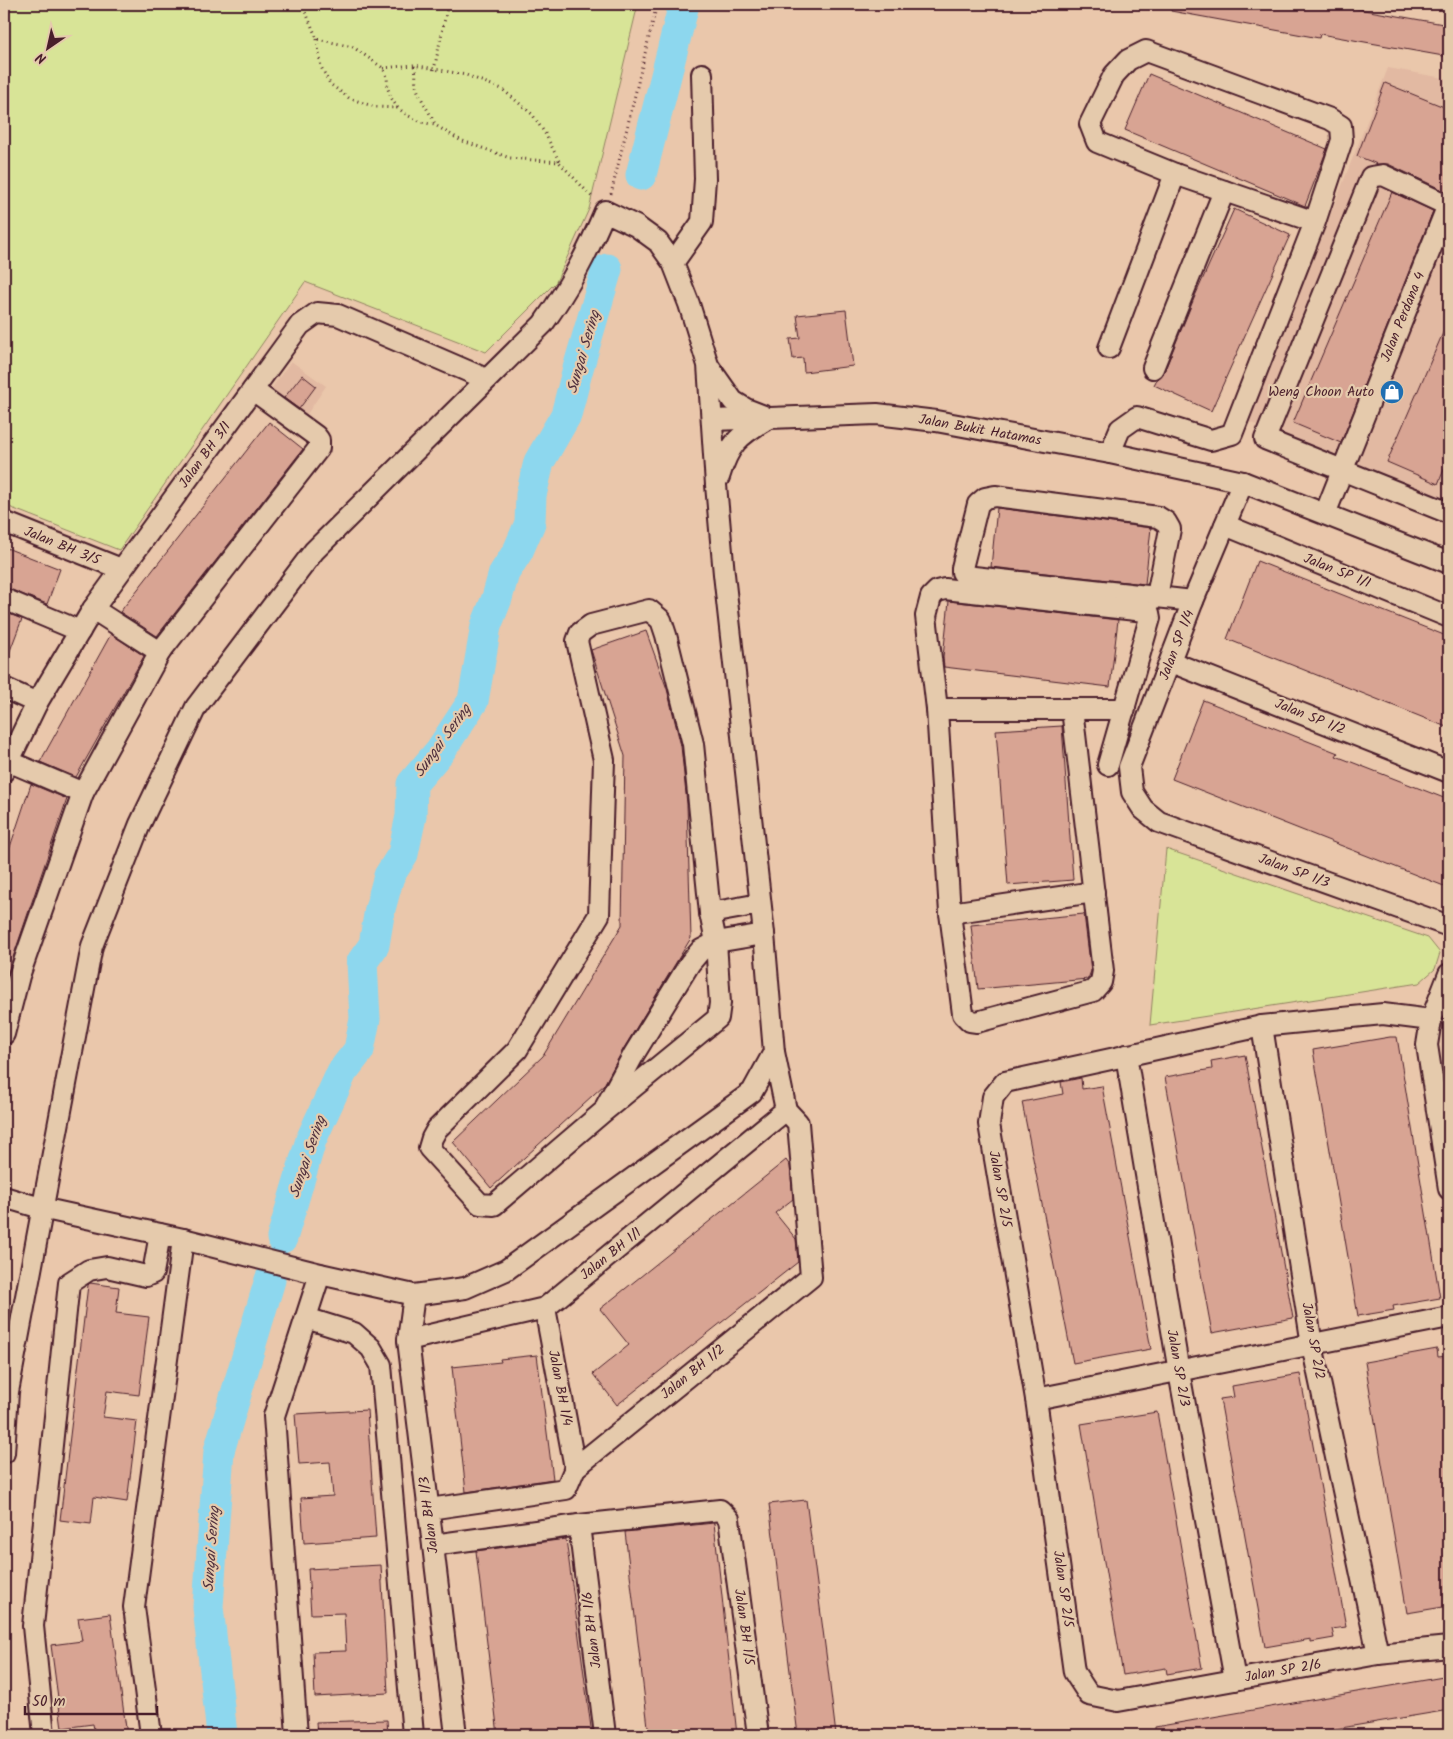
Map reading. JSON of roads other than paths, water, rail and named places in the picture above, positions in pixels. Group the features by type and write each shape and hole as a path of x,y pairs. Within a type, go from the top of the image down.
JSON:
{"street":[{"path":"1110,453 1120,429 1137,417 1211,440 1232,434 1314,222 1342,140 1341,126 1330,119 1146,51 1128,60 1114,75 1090,124 1097,142 1175,174 1314,222"},
{"path":"673,263 702,222 705,178 702,74"},
{"path":"1109,348 1175,174"},
{"path":"1449,205 1383,175 1372,177 1265,439 1449,513"},
{"path":"1153,368 1224,191"},
{"name":"Jalan Perdana 4","path":"1325,514 1449,205"},
{"path":"4,1453 8,1392 92,946 140,824 196,707 314,550 486,378 543,324 567,289 595,235 604,211 636,226 658,242 673,263 689,304 708,365 724,574 764,934 774,1052 786,1110"},
{"name":"Jalan BH 3/1","path":"6,766 37,702 93,609 120,569 300,325 317,313 338,315 486,378"},
{"path":"708,365 733,401 746,409 769,418"},
{"path":"4,1034 12,974 83,793 160,652 319,448 319,440 316,436 253,390"},
{"name":"Jalan Bukit Hatamas","path":"713,420 877,414 936,421 1110,453 1243,482"},
{"path":"716,485 730,448 747,431 769,418"},
{"path":"1243,482 1449,564"},
{"name":"Jalan SP 1/4","path":"1143,809 1132,792 1129,767 1193,601 1243,482"},
{"path":"1157,596 1170,529 1166,522 1158,517 995,496 985,498 978,504 962,568 965,576 1193,601"},
{"name":"Jalan BH 3/5","path":"4,522 120,569"},
{"name":"Jalan SP 1/1","path":"1225,525 1449,617"},
{"path":"1072,709 1104,971 1101,982 1093,991 977,1022 970,1021 963,1014 950,913 937,709 926,616 931,597 937,591 946,589 1145,611 1149,613 1150,618 1108,764"},
{"path":"4,599 80,631"},
{"path":"93,609 160,652"},
{"path":"650,610 661,620 693,744 710,913 716,942 720,1003 718,1018 603,1112 494,1205 480,1204 429,1148 437,1130 517,1050 599,915 604,760 577,641 580,633 591,625 650,610"},
{"name":"Jalan SP 1/2","path":"1171,662 1449,772"},
{"path":"4,688 37,702"},
{"path":"937,709 1124,709"},
{"path":"1078,760 1129,767"},
{"path":"6,766 83,793"},
{"name":"Jalan SP 1/3","path":"1143,809 1159,822 1449,926"},
{"path":"950,913 1094,892"},
{"path":"710,913 760,904"},
{"path":"603,1112 634,1054 690,963 701,950 716,942 764,934"},
{"path":"1449,974 1431,1020 1427,1045 1449,1189"},
{"name":"Jalan SP 2/5","path":"1118,1701 1089,1695 1074,1672 1036,1399 989,1124 992,1097 1005,1082 1262,1026 1383,1014 1431,1020"},
{"name":"Jalan SP 2/2","path":"1262,1026 1312,1345 1378,1654"},
{"path":"4,1198 414,1295 465,1288 506,1270 752,1092 774,1052"},
{"name":"Jalan SP 2/3","path":"1126,1055 1178,1372 1235,1680"},
{"name":"Jalan BH 1/2","path":"574,1468 812,1277 798,1124 786,1110"},
{"name":"Jalan BH 1/1","path":"408,1340 545,1308 786,1110"},
{"path":"44,1735 33,1626 68,1283 89,1270 107,1267 146,1276 150,1275 153,1273 160,1234"},
{"path":"151,1735 134,1607 183,1239"},
{"path":"297,1735 274,1416 320,1274"},
{"name":"Jalan BH 1/3","path":"414,1295 408,1340 456,1735"},
{"name":"Jalan BH 1/4","path":"545,1308 574,1468"},
{"path":"1036,1399 1449,1317"},
{"path":"306,1318 354,1333 371,1348 382,1365 413,1735"},
{"path":"428,1509 566,1489 574,1468"},
{"name":"Jalan BH 1/5","path":"579,1525 720,1510 729,1519 758,1735"},
{"path":"433,1545 579,1525"},
{"name":"Jalan BH 1/6","path":"579,1525 605,1735"},
{"name":"Jalan SP 2/6","path":"1118,1701 1378,1654 1449,1647"}],"waterway":[{"name":"Sungai Sering","path":"641,175 684,4"},
{"name":"Sungai Sering","path":"282,1238 311,1140 342,1072 359,1050 365,1019 362,962 374,945 380,909 389,876 403,854 411,816 412,784 440,751 473,701 486,626 504,573 518,551 530,523 531,495 539,462 566,415 607,269"},
{"name":"Sungai Sering","path":"222,1735 208,1607 219,1451 270,1280"}],"place":[{"name":"Weng Choon Auto","path":"1392,392"}]}
